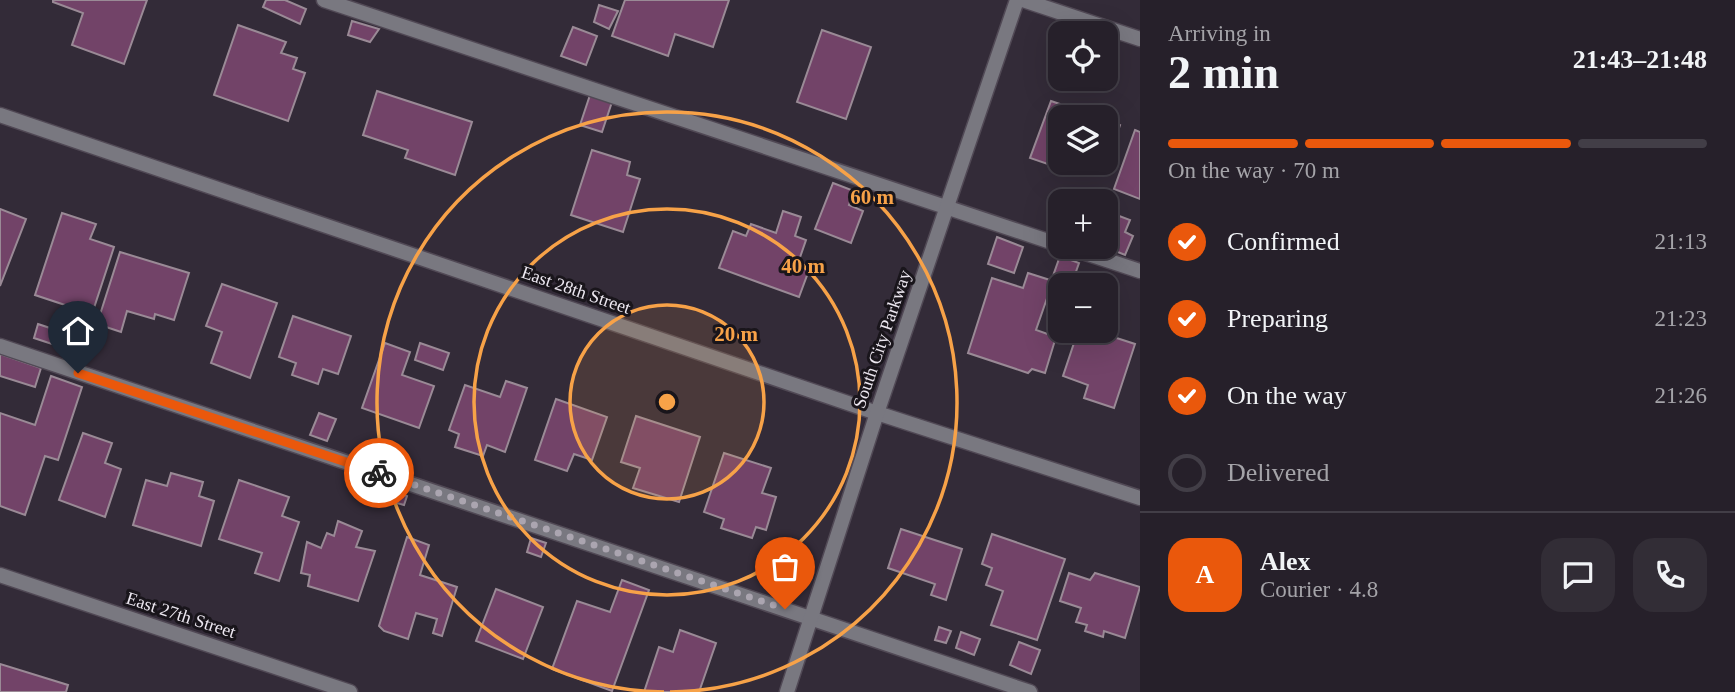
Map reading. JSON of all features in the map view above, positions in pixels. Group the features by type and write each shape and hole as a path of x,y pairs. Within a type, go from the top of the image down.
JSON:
{"street":[{"path":"324,0 1048,241"},
{"name":"South City Parkway","path":"787,692 877,413 1017,0"},
{"path":"1023,0 1140,39"},
{"name":"East 28th Street","path":"0,116 877,413 1140,498"},
{"path":"1104,259 1140,271"},
{"path":"0,346 1030,692"},
{"name":"East 27th Street","path":"0,575 350,692"}],"building":[{"path":"53,0 147,0 124,64 72,45 83,13"},
{"path":"266,0 285,0 306,9 300,24 263,7"},
{"path":"625,0 729,0 713,47 675,34 668,56 612,36"},
{"path":"599,5 618,11 609,29 594,22"},
{"path":"352,21 379,29 370,42 348,35"},
{"path":"238,25 286,42 281,53 297,58 293,69 305,73 288,121 214,95"},
{"path":"573,27 597,36 586,65 561,56"},
{"path":"822,30 871,47 846,119 797,102"},
{"path":"377,91 472,122 455,175 405,158 408,150 363,135"},
{"path":"590,95 612,102 602,132 580,125"},
{"path":"1048,109 1048,164 1030,158"},
{"path":"1135,130 1140,132 1140,199 1114,189"},
{"path":"592,150 630,162 627,175 640,179 623,232 571,215"},
{"path":"833,183 854,191 849,205 863,211 851,243 815,229"},
{"path":"0,209 26,219 0,286"},
{"path":"783,211 801,217 795,236 806,240 797,266 809,270 799,297 719,268 733,231 746,236 751,224 776,233"},
{"path":"62,213 96,224 90,239 114,247 92,314 35,295"},
{"path":"1118,216 1130,220 1125,232 1133,236 1125,255 1118,252"},
{"path":"997,237 1023,247 1014,273 988,264"},
{"path":"120,252 189,273 174,320 155,314 154,319 127,311 121,332 97,324"},
{"path":"1059,259 1079,263 1076,273 1054,273"},
{"path":"1028,273 1048,279 1048,295 1036,330 1048,334 1048,343 1054,343 1045,373 1032,369 1028,373 968,353 992,278 1023,288"},
{"path":"222,284 277,303 250,378 211,363 222,332 206,326"},
{"path":"293,316 351,336 338,374 323,369 318,384 292,375 296,363 279,357"},
{"path":"38,324 56,330 52,344 34,338"},
{"path":"1118,338 1135,344 1114,408 1084,398 1088,385 1063,376 1074,343 1118,343"},
{"path":"385,343 410,352 402,375 434,386 419,428 362,408"},
{"path":"420,343 449,353 443,370 415,360"},
{"path":"0,354 41,368 35,387 0,376"},
{"path":"51,376 82,387 58,460 45,456 25,515 0,506 0,413 35,425"},
{"path":"506,381 527,388 505,452 487,445 483,456 455,447 459,434 449,430 465,385 500,397"},
{"path":"556,399 607,417 592,460 574,454 567,471 535,460"},
{"path":"319,413 336,419 327,441 310,435"},
{"path":"636,416 700,437 679,502 633,488 640,468 621,462"},
{"path":"83,433 112,443 105,463 121,469 105,517 59,500"},
{"path":"724,453 771,468 762,493 776,497 766,530 756,527 752,538 721,528 724,519 704,512"},
{"path":"171,473 203,482 199,496 214,501 201,546 133,525 146,480 167,486"},
{"path":"239,480 289,497 282,516 299,522 279,581 255,573 262,553 219,539"},
{"path":"394,491 407,496 404,505 390,501"},
{"path":"338,521 362,531 356,547 375,551 358,601 308,586 310,575 301,573 307,542 321,548 327,533 334,536"},
{"path":"901,529 962,549 946,600 931,595 935,584 888,568"},
{"path":"992,534 1065,559 1037,640 991,625 1003,591 986,585 992,568 982,564"},
{"path":"407,537 429,545 420,575 457,587 442,636 433,633 437,619 416,613 408,639 384,631 379,626"},
{"path":"531,538 546,543 541,557 527,552"},
{"path":"1069,573 1090,580 1095,573 1140,587 1125,638 1104,631 1103,637 1085,631 1087,625 1076,622 1081,608 1060,601"},
{"path":"622,580 649,590 612,691 552,669 577,601 610,612"},
{"path":"496,589 543,607 523,659 476,641"},
{"path":"939,627 951,631 946,643 935,640"},
{"path":"680,630 716,643 699,692 644,692 659,647 673,652"},
{"path":"961,632 980,639 974,655 956,648"},
{"path":"1019,642 1040,650 1031,674 1010,665"},
{"path":"0,664 68,685 66,692 0,692"}],"way so far":[{"path":"379,473 785,609"}],"route":[{"path":"78,373 379,473"}]}
